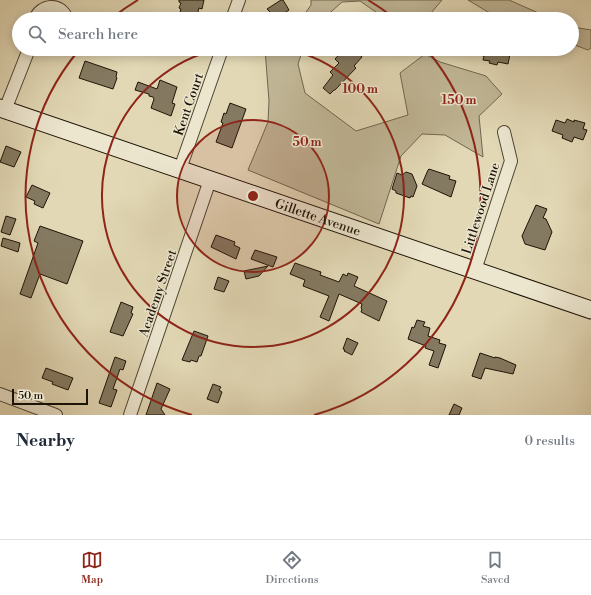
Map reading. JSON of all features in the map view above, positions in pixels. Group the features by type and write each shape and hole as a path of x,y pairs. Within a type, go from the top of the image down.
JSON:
{"street":[{"path":"235,12 239,0"},
{"path":"38,12 52,6 63,12"},
{"path":"3,109 26,56"},
{"name":"Kent Court","path":"180,169 220,56"},
{"name":"Gillette Avenue","path":"3,109 591,310"},
{"name":"Littlewood Lane","path":"475,270 511,161 504,132"},
{"name":"Academy Street","path":"130,415 210,180"},
{"path":"0,394 56,415"}],"shaded area":[{"path":"311,0 442,0 432,12 376,12 360,1 342,2 331,12 306,12 311,5"},
{"path":"468,0 509,0 536,12 488,12"},
{"path":"579,28 591,30 591,48 588,50 579,47"},
{"path":"266,56 301,56 298,64 305,93 356,131 408,115 400,73 422,56 429,56 440,62 486,76 502,94 479,116 483,157 445,135 422,134 401,156 379,224 248,170 268,122 269,101"}],"building":[{"path":"179,0 204,0 202,9 199,8 198,12 180,12 181,9 179,8 181,3"},
{"path":"283,0 289,10 286,12 270,12 267,9"},
{"path":"338,56 362,57 354,66 356,68 330,94 323,88 333,75 330,72 339,63 335,59"},
{"path":"484,56 510,56 508,64 498,62 497,65 489,63 490,61 483,60"},
{"path":"85,61 117,72 117,78 113,89 79,78"},
{"path":"160,80 177,87 172,103 175,104 171,116 151,108 154,99 153,97 149,96 149,94 135,90 138,82 157,89"},
{"path":"230,103 246,109 232,148 216,142 223,123 221,122 224,113 226,114"},
{"path":"567,119 574,122 574,120 585,123 583,129 587,130 583,140 574,137 572,142 562,138 563,135 552,131 556,120 565,123"},
{"path":"6,146 21,152 14,167 0,162"},
{"path":"429,169 450,176 449,179 456,181 451,197 422,184"},
{"path":"406,172 412,174 417,186 413,197 411,196 410,198 396,193 396,191 392,189 397,173 402,175"},
{"path":"32,185 50,193 43,208 34,204 35,201 26,197"},
{"path":"536,205 547,209 543,218 546,219 552,232 545,250 525,244 522,236"},
{"path":"6,216 16,219 10,235 1,232"},
{"path":"40,226 83,241 67,284 40,274 31,298 20,294 38,243 34,241"},
{"path":"216,235 235,242 234,245 240,248 236,259 211,247"},
{"path":"3,238 20,243 18,252 1,246"},
{"path":"255,250 277,257 273,267 251,259"},
{"path":"295,263 321,272 320,275 339,282 343,274 347,276 348,273 358,277 354,286 387,301 379,321 361,312 362,304 339,294 329,321 320,317 329,296 303,286 305,280 290,274"},
{"path":"268,266 259,276 246,279 244,271"},
{"path":"218,277 229,281 224,292 214,289"},
{"path":"121,302 133,307 131,313 133,314 123,336 110,332"},
{"path":"417,320 425,322 423,326 430,328 428,336 440,340 439,343 446,345 438,368 429,365 434,351 408,339 412,327 414,328"},
{"path":"194,331 208,336 201,356 199,356 197,362 182,360"},
{"path":"347,338 358,343 352,355 343,349"},
{"path":"480,353 495,358 500,358 516,365 513,374 485,368 481,379 472,376"},
{"path":"115,357 126,361 123,370 120,369 113,389 117,390 111,407 99,403"},
{"path":"46,368 73,378 68,390 52,384 53,382 42,378"},
{"path":"157,383 170,389 161,409 165,415 146,415"},
{"path":"213,384 221,387 219,390 222,392 218,403 207,399"},
{"path":"454,404 462,408 459,415 449,415"}]}
